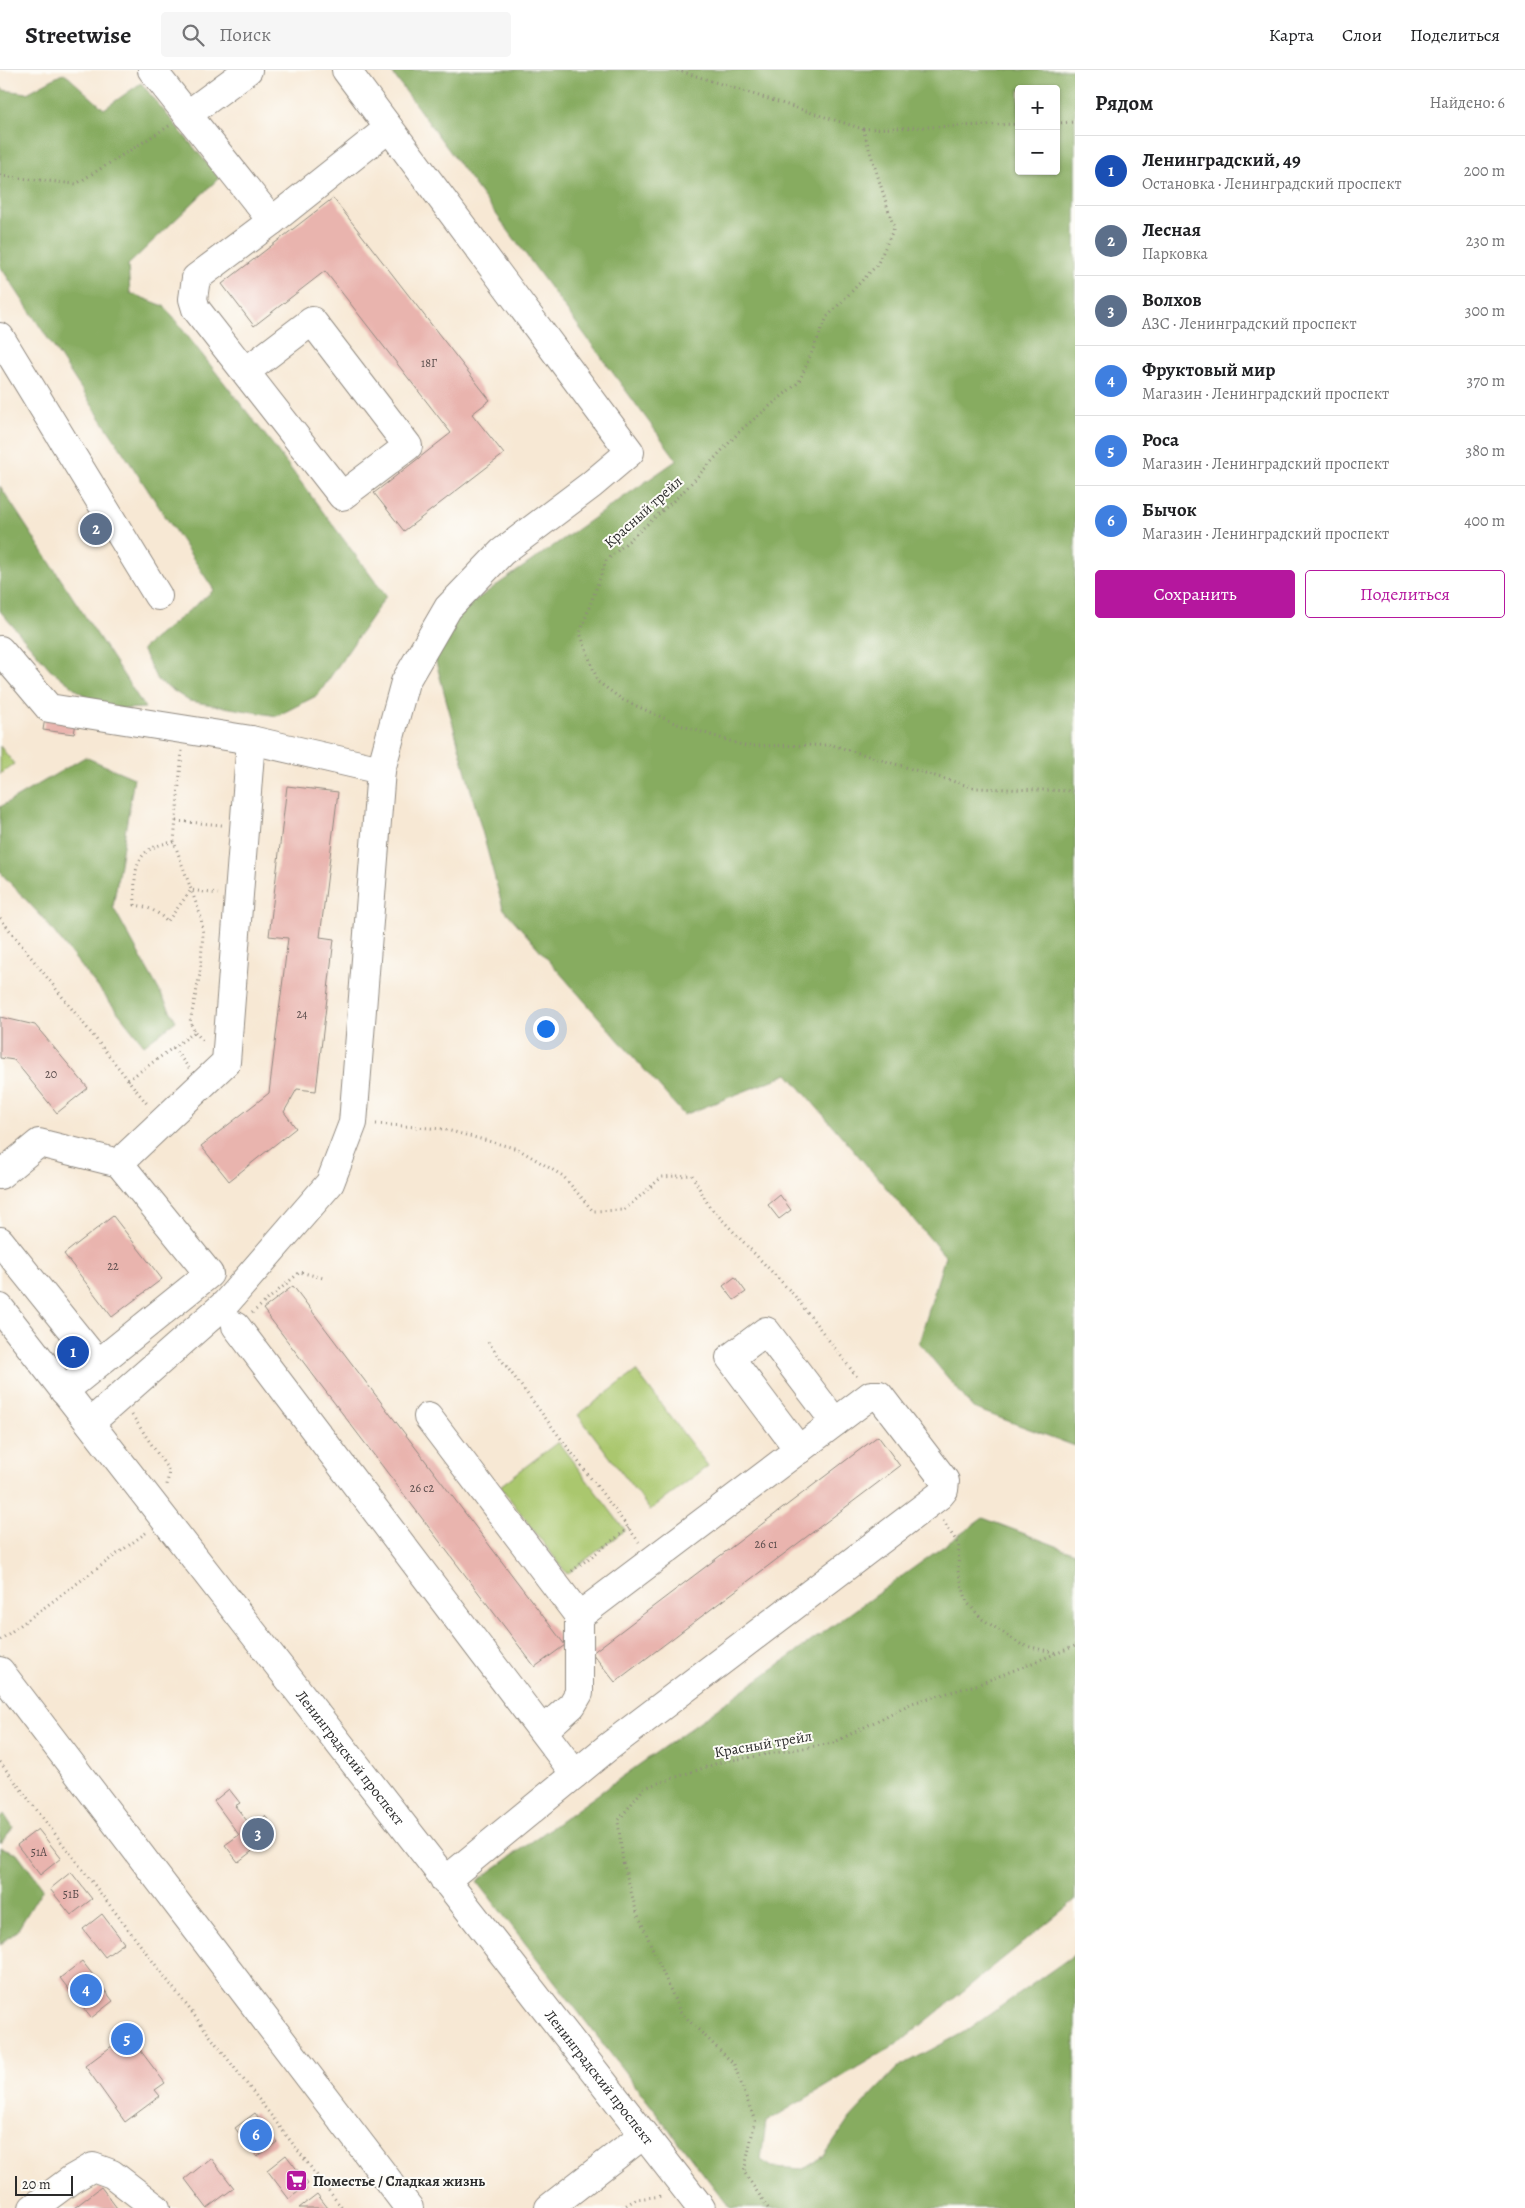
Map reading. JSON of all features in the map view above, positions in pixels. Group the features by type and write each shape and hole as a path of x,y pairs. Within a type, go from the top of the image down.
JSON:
{"main road":[{"path":"152,70 272,221"},
{"path":"187,115 248,70"},
{"path":"90,1423 226,1303 330,1183 353,1123 381,770 405,682 448,608 502,552 591,485 630,452 346,70"},
{"path":"244,372 312,321 408,446 342,496 244,372 196,309 192,299 196,278 272,221 389,128"},
{"path":"0,337 158,596"},
{"path":"0,650 49,708 251,740 381,770"},
{"path":"119,1163 226,1062 251,740"},
{"path":"0,1175 39,1143 119,1163 209,1274 64,1391"},
{"path":"0,1241 98,1363"},
{"name":"Ленинградский проспект","path":"0,1308 701,2208"},
{"path":"236,1326 576,1774"},
{"path":"799,1450 730,1358 766,1331 835,1422"},
{"path":"445,1881 576,1774 931,1503 944,1490 945,1481 879,1395 871,1395 579,1616"},
{"path":"428,1417 579,1616 579,1693 572,1705 543,1731"},
{"path":"0,1671 409,2208"},
{"path":"549,2208 643,2135"},
{"path":"33,2208 72,2179 93,2167 112,2174 156,2208"}],"path":[{"path":"677,70 863,129 1015,124"},
{"path":"0,176 76,184 187,115"},
{"path":"1060,123 1075,122"},
{"name":"Красный трейл","path":"863,129 894,228 877,265 827,318 799,382 742,429 682,493 606,560 580,634 598,682 623,700 677,724 745,746 832,746 975,788 1075,791"},
{"path":"128,1080 195,1032 190,1022 200,974 203,933 201,917 174,842 182,750"},
{"path":"176,821 230,826"},
{"path":"174,842 151,847 139,860 134,885 135,905 148,908 162,915 167,922 191,890"},
{"path":"191,890 223,894"},
{"path":"0,918 162,1123"},
{"path":"353,1123 443,1128 518,1149 563,1176 593,1211 624,1210 662,1177 692,1175 709,1206 794,1296 871,1395"},
{"path":"488,1342 653,1560"},
{"path":"0,1640 164,1519 168,1471 120,1396"},
{"path":"931,1503 959,1545 958,1571 967,1602 982,1620 1022,1645 1058,1653"},
{"path":"555,1584 629,1528"},
{"name":"Красный трейл","path":"768,2208 744,2172 755,2121 734,2064 680,2012 636,1910 622,1862 618,1821 644,1788 721,1762 833,1743 912,1703 979,1684 1075,1646"},
{"path":"0,1762 342,2208"}],"green space":[{"path":"390,70 1075,70 1075,1446 973,1408 919,1343 945,1256 788,1074 684,1115 503,908 428,633 677,460"},
{"path":"64,73 104,109 141,83 219,178 128,265 130,293 164,306 273,445 386,596 318,695 277,716 189,701 157,680 142,649 214,590 0,266 0,86 3,90 27,93"},
{"path":"0,486 145,708 103,710 51,670 0,611"},
{"path":"0,746 14,764 0,774"},
{"path":"85,757 134,778 113,907 176,1021 144,1045 42,917 0,872 0,807"},
{"path":"636,1371 708,1466 650,1510 578,1415"},
{"path":"558,1442 625,1530 567,1574 500,1486"},
{"path":"983,1518 1075,1553 1075,1900 903,2040 766,2122 761,2160 772,2167 804,2169 824,2156 850,2118 897,2068 966,2031 1075,1954 1075,2208 730,2208 477,1881"},
{"path":"4,1814 13,1828 0,1843 0,1817"},
{"path":"0,1847 17,1853 43,1888 17,1931 0,1945"}],"building":[{"path":"333,198 490,400 472,414 504,454 404,531 374,493 451,433 325,271 254,326 222,284"},
{"path":"46,712 77,717 74,734 43,730"},
{"path":"287,786 338,792 320,937 334,939 316,1091 297,1089 284,1112 296,1128 229,1181 201,1146 269,1093 288,938 269,936"},
{"path":"0,1017 35,1025 88,1088 57,1113 14,1060 0,1058"},
{"path":"780,1195 791,1210 779,1219 768,1205"},
{"path":"113,1216 162,1279 112,1317 64,1254"},
{"path":"735,1277 746,1292 734,1300 723,1286"},
{"path":"293,1286 565,1645 535,1667 263,1309"},
{"path":"878,1436 900,1466 615,1682 592,1653"},
{"path":"229,1789 240,1803 235,1806 252,1827 265,1816 277,1832 238,1862 225,1845 239,1835 214,1801"},
{"path":"38,1829 61,1858 40,1875 17,1845"},
{"path":"71,1872 92,1899 71,1915 50,1889"},
{"path":"102,1914 124,1943 105,1957 83,1929"},
{"path":"82,1961 113,2001 91,2018 60,1978"},
{"path":"128,2034 165,2083 155,2090 160,2096 125,2122 85,2066"},
{"path":"255,2113 277,2142 257,2157 235,2128"},
{"path":"286,2155 308,2184 289,2199 267,2170"},
{"path":"211,2158 234,2188 207,2208 185,2179"},
{"path":"101,2187 117,2208 74,2208"},
{"path":"317,2194 328,2208 299,2208"}],"place":[{"name":"Лесная","path":"96,529"},
{"name":"Ленинградский, 49","path":"73,1352"},
{"name":"Волхов","path":"258,1834"},
{"name":"Фруктовый мир","path":"86,1990"},
{"name":"Роса","path":"127,2039"},
{"name":"Бычок","path":"256,2135"},
{"name":"Поместье / Сладкая жизнь","path":"297,2181"}]}
